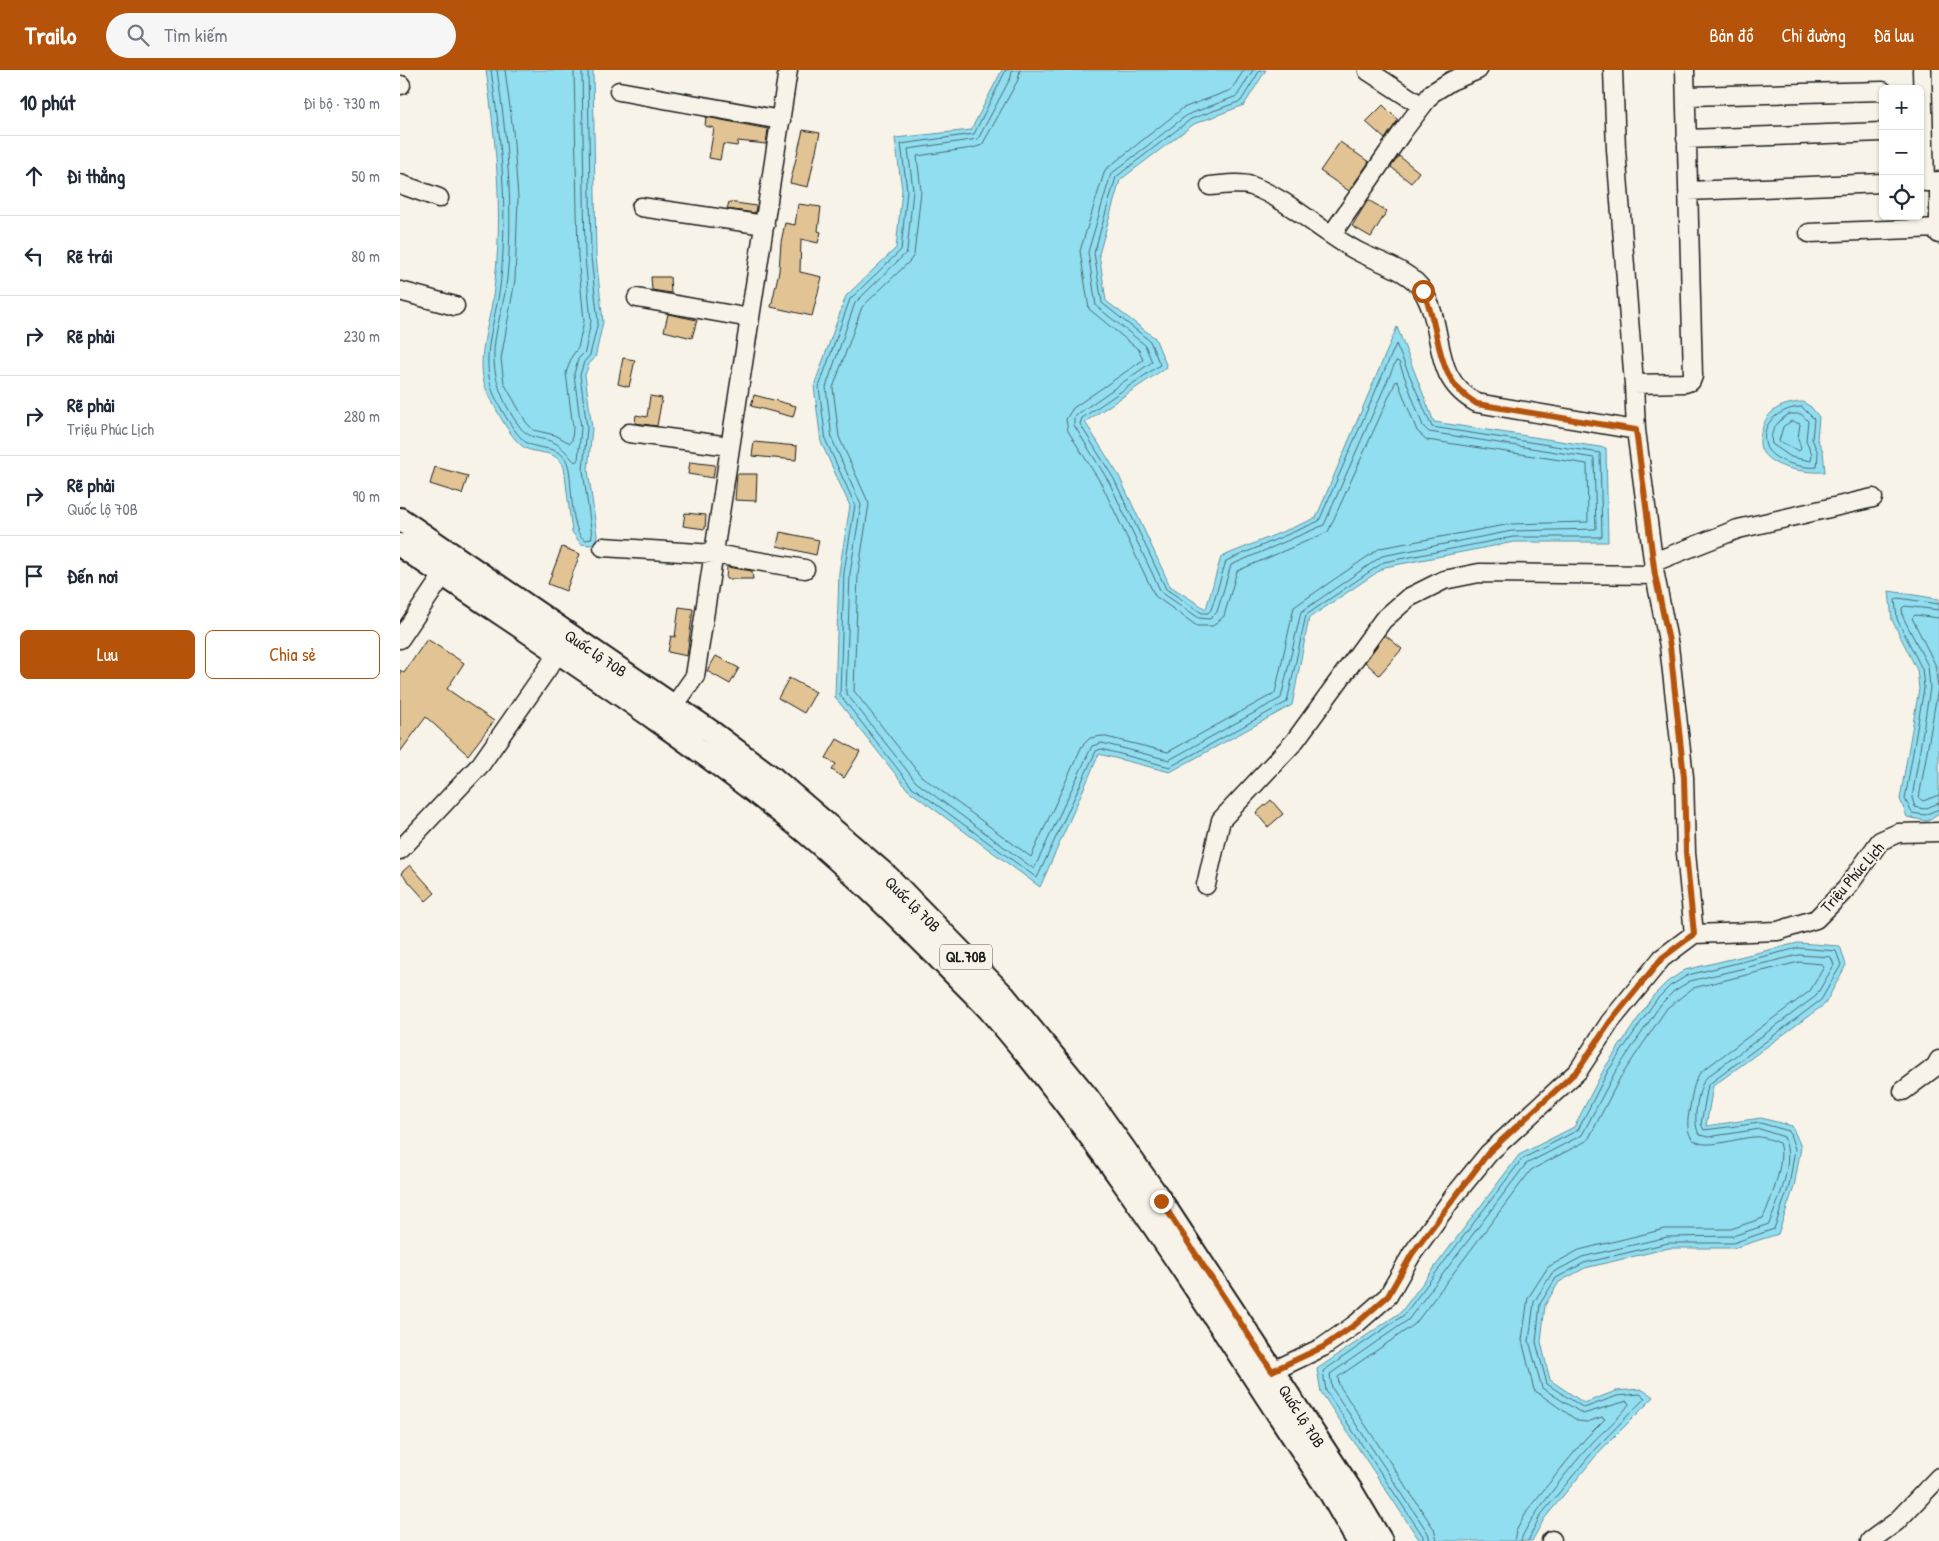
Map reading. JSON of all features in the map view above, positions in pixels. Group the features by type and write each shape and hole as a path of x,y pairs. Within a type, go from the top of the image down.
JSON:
{"main road":[{"name":"Quốc lộ 70B","path":"400,519 805,832 876,894 987,1007 1068,1108 1152,1207 1272,1371 1350,1489 1381,1541"},
{"name":"Quốc lộ 70B","path":"400,545 443,574 674,706 774,779 888,878 990,982 1087,1097 1152,1207 1331,1494 1358,1541"}],"street":[{"path":"674,706 695,676 788,70"},
{"path":"1332,234 1403,130 1432,93 1451,80 1478,70"},
{"path":"1272,1371 1323,1347 1356,1324 1388,1296 1412,1254 1489,1152 1578,1070 1610,1022 1662,958 1694,934 1686,853 1682,758 1670,646 1654,569 1636,430 1616,149 1614,70"},
{"path":"1634,384 1685,383 1691,381 1693,376 1685,70"},
{"path":"1921,85 1922,70"},
{"path":"1368,72 1422,106"},
{"path":"619,91 781,120"},
{"path":"1687,96 1879,91"},
{"path":"1686,139 1879,132"},
{"path":"1924,143 1939,234"},
{"path":"1688,191 1879,183"},
{"path":"400,184 439,198"},
{"path":"1210,186 1251,186 1357,251 1417,283 1430,306 1443,363 1452,383 1463,395 1477,404 1636,430"},
{"path":"641,208 764,225"},
{"path":"1810,233 1939,228"},
{"path":"400,291 454,306"},
{"path":"637,298 750,318"},
{"path":"629,433 730,446"},
{"path":"1206,885 1221,820 1294,742 1383,620 1408,598 1444,580 1480,573 1654,569 1738,529 1873,498"},
{"path":"603,547 714,554 805,569"},
{"path":"400,639 443,574"},
{"path":"402,844 481,764 559,640"},
{"name":"Triệu Phúc Lịch","path":"1694,934 1778,931 1816,919 1846,889 1880,841 1898,833 1939,832"},
{"path":"1903,1090 1935,1067 1939,1060"},
{"path":"1870,1541 1896,1522 1939,1477"}],"water":[{"path":"486,70 593,70 596,256 603,322 595,358 589,364 585,375 592,428 588,470 597,535 595,543 591,545 581,544 572,532 564,467 556,457 525,448 514,438 498,414 484,381 482,371 483,350 491,309 498,248 498,189"},
{"path":"1002,70 1266,70 1244,105 1194,124 1120,180 1099,254 1106,301 1155,338 1167,367 1085,422 1119,476 1170,586 1206,609 1221,557 1316,518 1397,327 1434,422 1606,448 1608,542 1514,542 1385,567 1309,618 1292,705 1170,772 1099,754 1040,887 908,790 835,697 839,572 850,506 821,442 814,386 846,296 896,248 902,190 895,138 971,130"},
{"path":"1803,402 1811,407 1819,417 1817,439 1823,451 1825,472 1808,472 1780,465 1766,456 1761,449 1761,432 1764,423 1772,412 1789,404"},
{"path":"1889,591 1939,599 1939,813 1927,821 1907,817 1900,799 1919,689 1917,670 1892,620"},
{"path":"1798,943 1840,946 1846,965 1825,1004 1713,1086 1706,1126 1761,1118 1792,1126 1801,1147 1794,1187 1778,1234 1734,1248 1669,1248 1585,1268 1559,1282 1545,1305 1541,1342 1550,1380 1584,1403 1616,1391 1641,1389 1654,1397 1599,1452 1544,1519 1532,1541 1420,1541 1321,1392 1317,1369 1401,1312 1519,1155 1574,1127 1604,1069 1653,996 1667,982 1685,970"}],"building":[{"path":"1383,105 1398,120 1385,139 1366,122"},
{"path":"706,117 768,129 766,144 738,141 737,146 723,144 720,160 709,158 714,128 705,126"},
{"path":"803,130 820,133 808,187 790,183"},
{"path":"1340,142 1369,162 1349,191 1320,171"},
{"path":"1399,156 1419,172 1411,183 1391,167"},
{"path":"1368,200 1387,211 1371,237 1352,226"},
{"path":"729,202 756,206 755,213 727,209"},
{"path":"798,204 821,207 818,231 821,232 818,243 801,239 800,272 822,277 812,316 771,307 779,271 781,242 785,223 795,225"},
{"path":"651,277 670,277 671,293 652,290"},
{"path":"668,314 697,320 692,338 664,331"},
{"path":"623,358 635,360 629,387 618,384"},
{"path":"754,395 796,406 793,417 751,406"},
{"path":"650,396 662,398 657,426 635,423 636,415 647,417"},
{"path":"754,442 797,446 796,460 752,456"},
{"path":"690,462 715,465 713,478 688,474"},
{"path":"435,467 468,476 462,494 430,484"},
{"path":"737,474 757,474 756,501 735,500"},
{"path":"685,513 706,515 705,529 683,526"},
{"path":"780,532 819,540 816,555 777,546"},
{"path":"562,547 580,554 566,591 548,584"},
{"path":"727,567 752,571 753,579 726,579"},
{"path":"679,607 693,609 687,656 668,652 671,636 675,637"},
{"path":"1385,635 1402,649 1379,675 1365,662"},
{"path":"427,639 464,663 447,689 494,721 468,755 426,717 400,752 400,670 404,673"},
{"path":"716,656 739,668 730,684 707,671"},
{"path":"789,678 816,692 804,713 778,698"},
{"path":"837,739 860,752 844,778 832,770 836,764 826,758"},
{"path":"1271,800 1283,814 1268,827 1256,813"},
{"path":"410,865 435,893 426,901 401,873"}],"route":[{"path":"1161,1201 1272,1371 1323,1347 1356,1324 1388,1296 1412,1254 1489,1152 1578,1070 1610,1022 1662,958 1694,934 1686,853 1684,777 1670,646 1655,575 1636,430 1477,404 1463,395 1452,383 1443,363 1437,330 1430,306 1423,291"}]}
